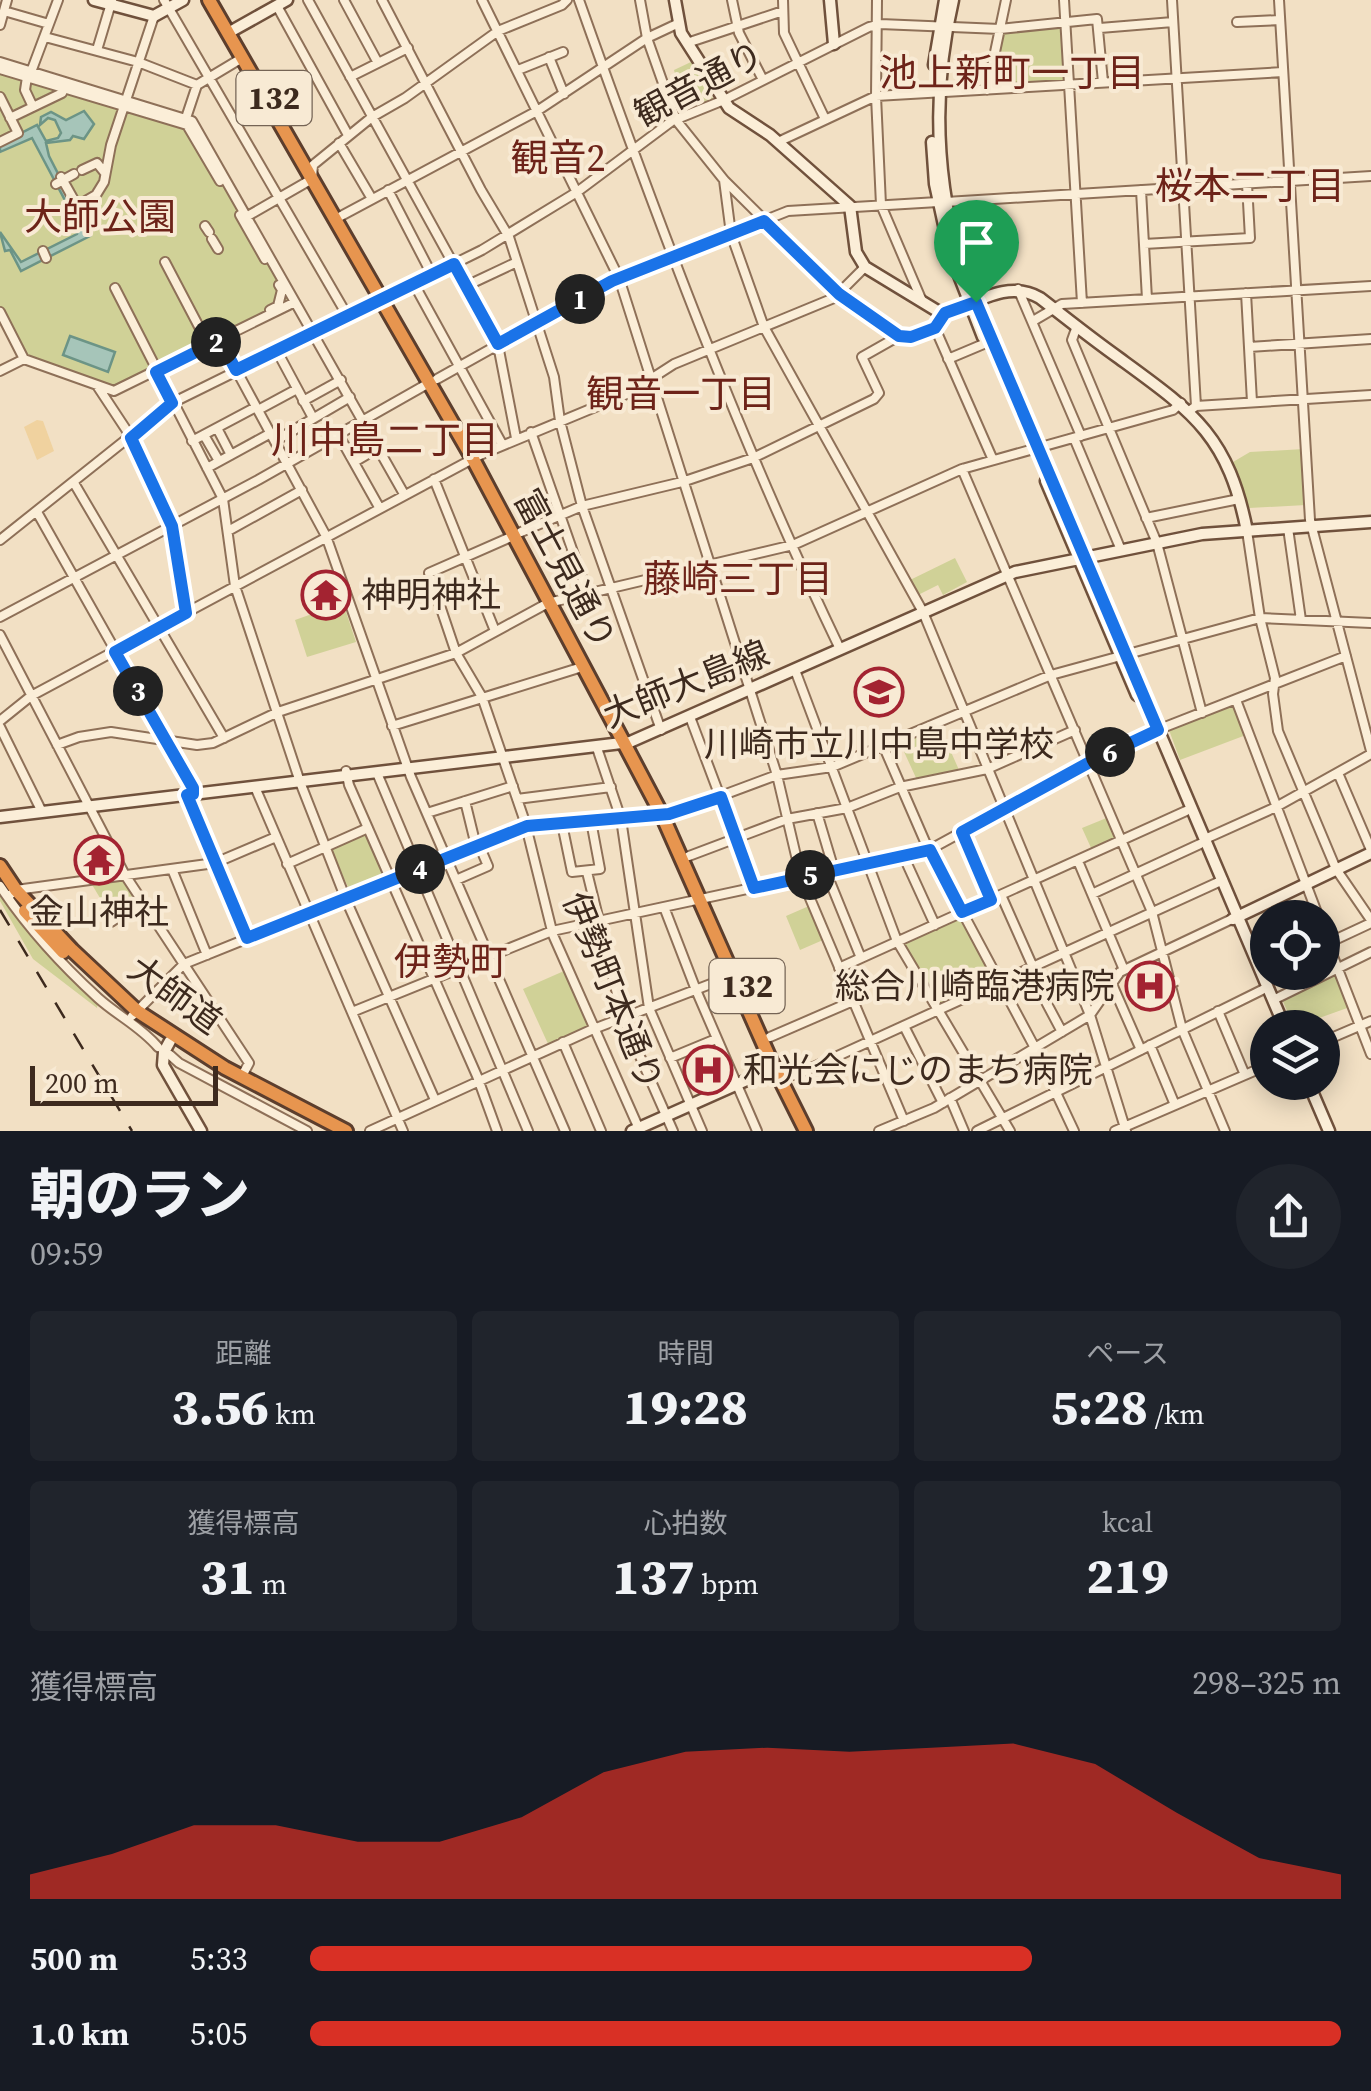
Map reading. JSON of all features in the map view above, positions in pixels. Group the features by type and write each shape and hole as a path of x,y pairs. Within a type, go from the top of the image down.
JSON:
{"highway":[{"name":"富士見通り","path":"209,0 477,457 582,667 628,743"},
{"name":"富士見通り","path":"217,0 242,58 341,216 384,298"},
{"name":"富士見通り","path":"551,602 689,856 734,975 814,1131"},
{"name":"富士見通り","path":"666,815 770,1037 806,1131"},
{"name":"大師道","path":"0,866 6,888 66,954 134,1013 166,1048 192,1055 329,1131"},
{"name":"大師道","path":"134,1013 346,1131"}],"street":[{"path":"0,25 7,0"},
{"path":"33,107 25,90 58,0"},
{"path":"94,0 154,16"},
{"path":"105,174 97,163 60,180 76,205 101,190 154,16 166,4 183,0"},
{"path":"308,0 498,344 516,438"},
{"path":"344,0 378,63"},
{"path":"382,0 517,262 554,377 560,421 582,506 661,730"},
{"path":"482,0 619,278 777,775 800,877 904,1121"},
{"path":"246,216 279,198 312,172 372,116 498,31 566,0"},
{"path":"579,0 672,258 753,458 840,649"},
{"path":"640,0 648,38 676,120 724,180 839,294 899,336 911,337 935,328 945,313 1018,288 1054,309 1189,407 1216,444 1240,499 1275,684 1278,731 1336,869 1371,922 1340,937"},
{"path":"674,0 687,43 735,113 778,142 850,206 856,252 865,268 945,313"},
{"path":"732,0 738,26 763,80"},
{"path":"783,0 784,33 825,119"},
{"path":"830,0 834,44"},
{"path":"877,0 876,96 882,205 922,301"},
{"path":"945,0 935,92 942,202 986,343 1036,448"},
{"path":"942,28 953,0"},
{"path":"987,90 1006,0"},
{"path":"1064,0 1082,303"},
{"path":"1172,0 1190,296 1189,407"},
{"path":"1092,894 1276,807 1371,752 1312,526 1279,0"},
{"path":"98,50 112,2"},
{"path":"231,32 276,3 348,135"},
{"path":"166,4 347,316"},
{"path":"4,10 49,24"},
{"path":"687,43 783,11"},
{"name":"観音通り","path":"0,540 172,403 482,250 577,192 676,120 876,24 1000,29 1097,18 1100,28"},
{"path":"1237,22 1280,20"},
{"path":"1103,82 1100,28 1173,22"},
{"path":"341,216 537,111 648,38 680,23"},
{"path":"44,37 138,62 197,85"},
{"path":"350,78 408,48"},
{"path":"518,70 563,52"},
{"path":"186,118 197,85 242,58"},
{"path":"549,58 564,94"},
{"path":"0,66 192,121 404,494"},
{"path":"778,142 876,96 1283,72"},
{"path":"10,118 62,93 65,86"},
{"path":"0,97 18,133 0,142"},
{"path":"0,312 25,356 118,390 278,306 282,290 187,125 125,103"},
{"path":"339,143 372,199"},
{"path":"0,617 224,499 619,278 788,211 1371,176"},
{"path":"724,180 731,234 764,327 923,612 1090,1016 1121,1130 1250,1073"},
{"path":"1144,244 1250,238 1247,184"},
{"path":"388,190 432,274"},
{"path":"1141,190 1148,299"},
{"path":"209,232 218,249"},
{"path":"482,250 492,274"},
{"path":"165,262 206,342"},
{"path":"466,286 517,262"},
{"path":"41,810 0,724 32,696 502,444 629,393 710,348 839,294 865,268"},
{"path":"414,284 502,444"},
{"path":"1032,321 1062,304 1371,286"},
{"path":"115,288 224,499 235,586 300,782 435,1100"},
{"path":"1018,288 1121,550"},
{"path":"1246,294 1252,402"},
{"path":"0,370 25,356 117,387 295,302"},
{"path":"972,303 1250,958"},
{"path":"1076,326 1072,340 1157,543 1202,713"},
{"path":"935,328 993,460"},
{"path":"467,556 582,506 682,482 753,458 819,426 879,395 862,357 899,336"},
{"path":"1249,347 1371,339"},
{"path":"220,340 326,536 408,767 565,1131"},
{"path":"948,359 986,343"},
{"path":"277,350 313,418"},
{"path":"303,400 341,380"},
{"path":"96,384 131,438 172,526 186,613"},
{"path":"192,442 297,389"},
{"path":"56,745 106,732 197,745 224,738 278,712 456,652 551,602 793,544 962,469 1189,407 1371,394"},
{"path":"206,468 350,397"},
{"path":"216,428 231,455"},
{"path":"531,432 586,592"},
{"path":"338,434 379,507"},
{"path":"204,435 219,461"},
{"path":"354,462 378,448"},
{"path":"962,469 1137,872 1152,912 1182,1029 1225,1131"},
{"path":"434,479 495,631"},
{"path":"74,483 224,738"},
{"path":"228,532 302,490"},
{"path":"1146,518 1240,499"},
{"path":"37,512 193,788 190,795 247,938"},
{"name":"大師大島線","path":"0,817 628,743 1007,575 1157,543 1247,531 1371,522"},
{"path":"1288,528 1301,620"},
{"name":"伊勢町本通り","path":"467,556 430,572 456,652 482,697 527,826 552,931 637,1130"},
{"path":"134,1013 184,964 527,826 666,815 777,775 832,767 1051,675 1260,618 1371,624"},
{"path":"0,636 125,875 249,1063 242,1076"},
{"path":"352,1012 552,931 930,850 1090,762 1156,731 1346,656"},
{"path":"392,726 582,667"},
{"path":"794,670 897,941 1010,1131"},
{"path":"1236,700 1312,900"},
{"path":"1359,707 1371,704"},
{"path":"690,717 754,888"},
{"path":"689,856 787,819 846,808 900,787 987,769 1075,730"},
{"path":"1156,731 1186,812 1203,842"},
{"path":"882,746 930,850 1035,1048 1074,1131"},
{"path":"597,748 621,819 648,1008 702,1131"},
{"path":"879,1131 947,1101 1090,1016 1116,974 1371,851 1338,772"},
{"path":"377,774 528,1131"},
{"path":"348,777 497,1131"},
{"path":"427,813 513,786"},
{"path":"255,788 404,1131"},
{"path":"517,799 610,788"},
{"path":"456,880 488,866 477,846 465,801"},
{"path":"839,968 1186,812"},
{"path":"817,813 830,871 861,958"},
{"path":"562,824 572,872 587,872 600,870 591,821"},
{"path":"287,864 368,828"},
{"path":"962,832 991,900"},
{"path":"6,888 215,864 276,837"},
{"path":"903,855 935,924"},
{"path":"1078,861 1124,970"},
{"path":"172,869 207,955"},
{"path":"587,872 623,1018 673,1131"},
{"path":"637,1130 737,1084 782,1073 796,1075 1220,881"},
{"path":"6,888 60,959 100,999 166,1048 179,1063 307,1131"},
{"path":"1001,895 1062,1032"},
{"path":"110,922 142,900"},
{"path":"664,907 758,1131"},
{"path":"1235,918 1276,1010"},
{"path":"1340,967 1371,952"},
{"path":"1340,973 1371,1054"},
{"path":"370,1131 563,1042 734,975"},
{"path":"1167,986 1176,981"},
{"path":"1112,984 1175,1104"},
{"path":"977,1131 1262,990 1272,1010"},
{"path":"1273,1000 1293,990"},
{"path":"770,1037 853,1001"},
{"path":"1218,1011 1245,1075"},
{"path":"1340,1034 1371,1022"},
{"path":"904,1026 964,1131"},
{"path":"670,1058 716,1038"},
{"path":"563,1042 601,1131"},
{"path":"166,1048 163,1065 201,1131"},
{"path":"1313,1100 1326,1131"}],"green space":[{"path":"1060,25 1063,82 992,84 1003,32"},
{"path":"691,62 714,100 685,112 674,70"},
{"name":"大師公園","path":"0,66 189,123 291,300 116,389 24,354 0,306"},
{"path":"1304,449 1306,505 1249,508 1233,462 1250,452"},
{"path":"955,558 967,582 943,595 938,585 918,595 910,580"},
{"path":"343,603 356,642 307,657 295,620"},
{"path":"1233,705 1246,735 1180,760 1169,730"},
{"path":"940,727 959,770 917,780 900,743"},
{"path":"1109,817 1118,839 1092,850 1082,828"},
{"path":"365,832 386,877 351,893 330,849"},
{"path":"124,879 136,902 112,918 91,883"},
{"path":"0,895 98,1002 97,1008 33,959"},
{"path":"809,906 823,940 800,950 786,916"},
{"path":"959,917 994,978 942,1004 904,945"},
{"path":"564,971 589,1026 549,1046 523,989"},
{"path":"1340,985 1350,1007 1340,1011 1287,1010 1282,999 1301,990 1340,990"}],"sand":[{"path":"43,421 54,451 37,460 24,427"}],"shaded area":[{"path":"84,111 94,124 84,139 73,136 70,140 46,143 90,236 21,271 10,250 5,251 0,232 21,262 77,234 78,225 32,138 0,152 0,144 37,125 46,141 58,138 61,133 55,120 48,118 40,125 41,117 51,112 66,120"},
{"path":"70,336 115,352 108,372 63,355"}],"railway":[{"path":"0,910 132,1131"}],"place":[{"name":"神明神社","path":"326,595"},
{"name":"川崎市立川中島中学校","path":"879,692"},
{"name":"金山神社","path":"99,860"},
{"name":"総合川崎臨港病院","path":"1150,986"},
{"name":"和光会にじのまち病院","path":"708,1070"}],"district":[{"name":"池上新町一丁目","path":"1012,73"},
{"name":"観音2","path":"558,158"},
{"name":"桜本二丁目","path":"1250,186"},
{"name":"大師公園","path":"100,217"},
{"name":"観音一丁目","path":"681,394"},
{"name":"川中島二丁目","path":"385,440"},
{"name":"藤崎三丁目","path":"738,579"},
{"name":"伊勢町","path":"451,962"}],"route":[{"path":"764,221 839,294 899,336 911,337 935,328 945,313 976,302 1158,730 1090,762 962,832 991,900 962,912 930,850 754,888 721,797 654,817 527,826 247,938 187,795 193,794 193,788 115,652 186,613 172,526 131,438 172,403 156,372 220,340 236,370 454,264 498,344 612,281 764,221"}]}
